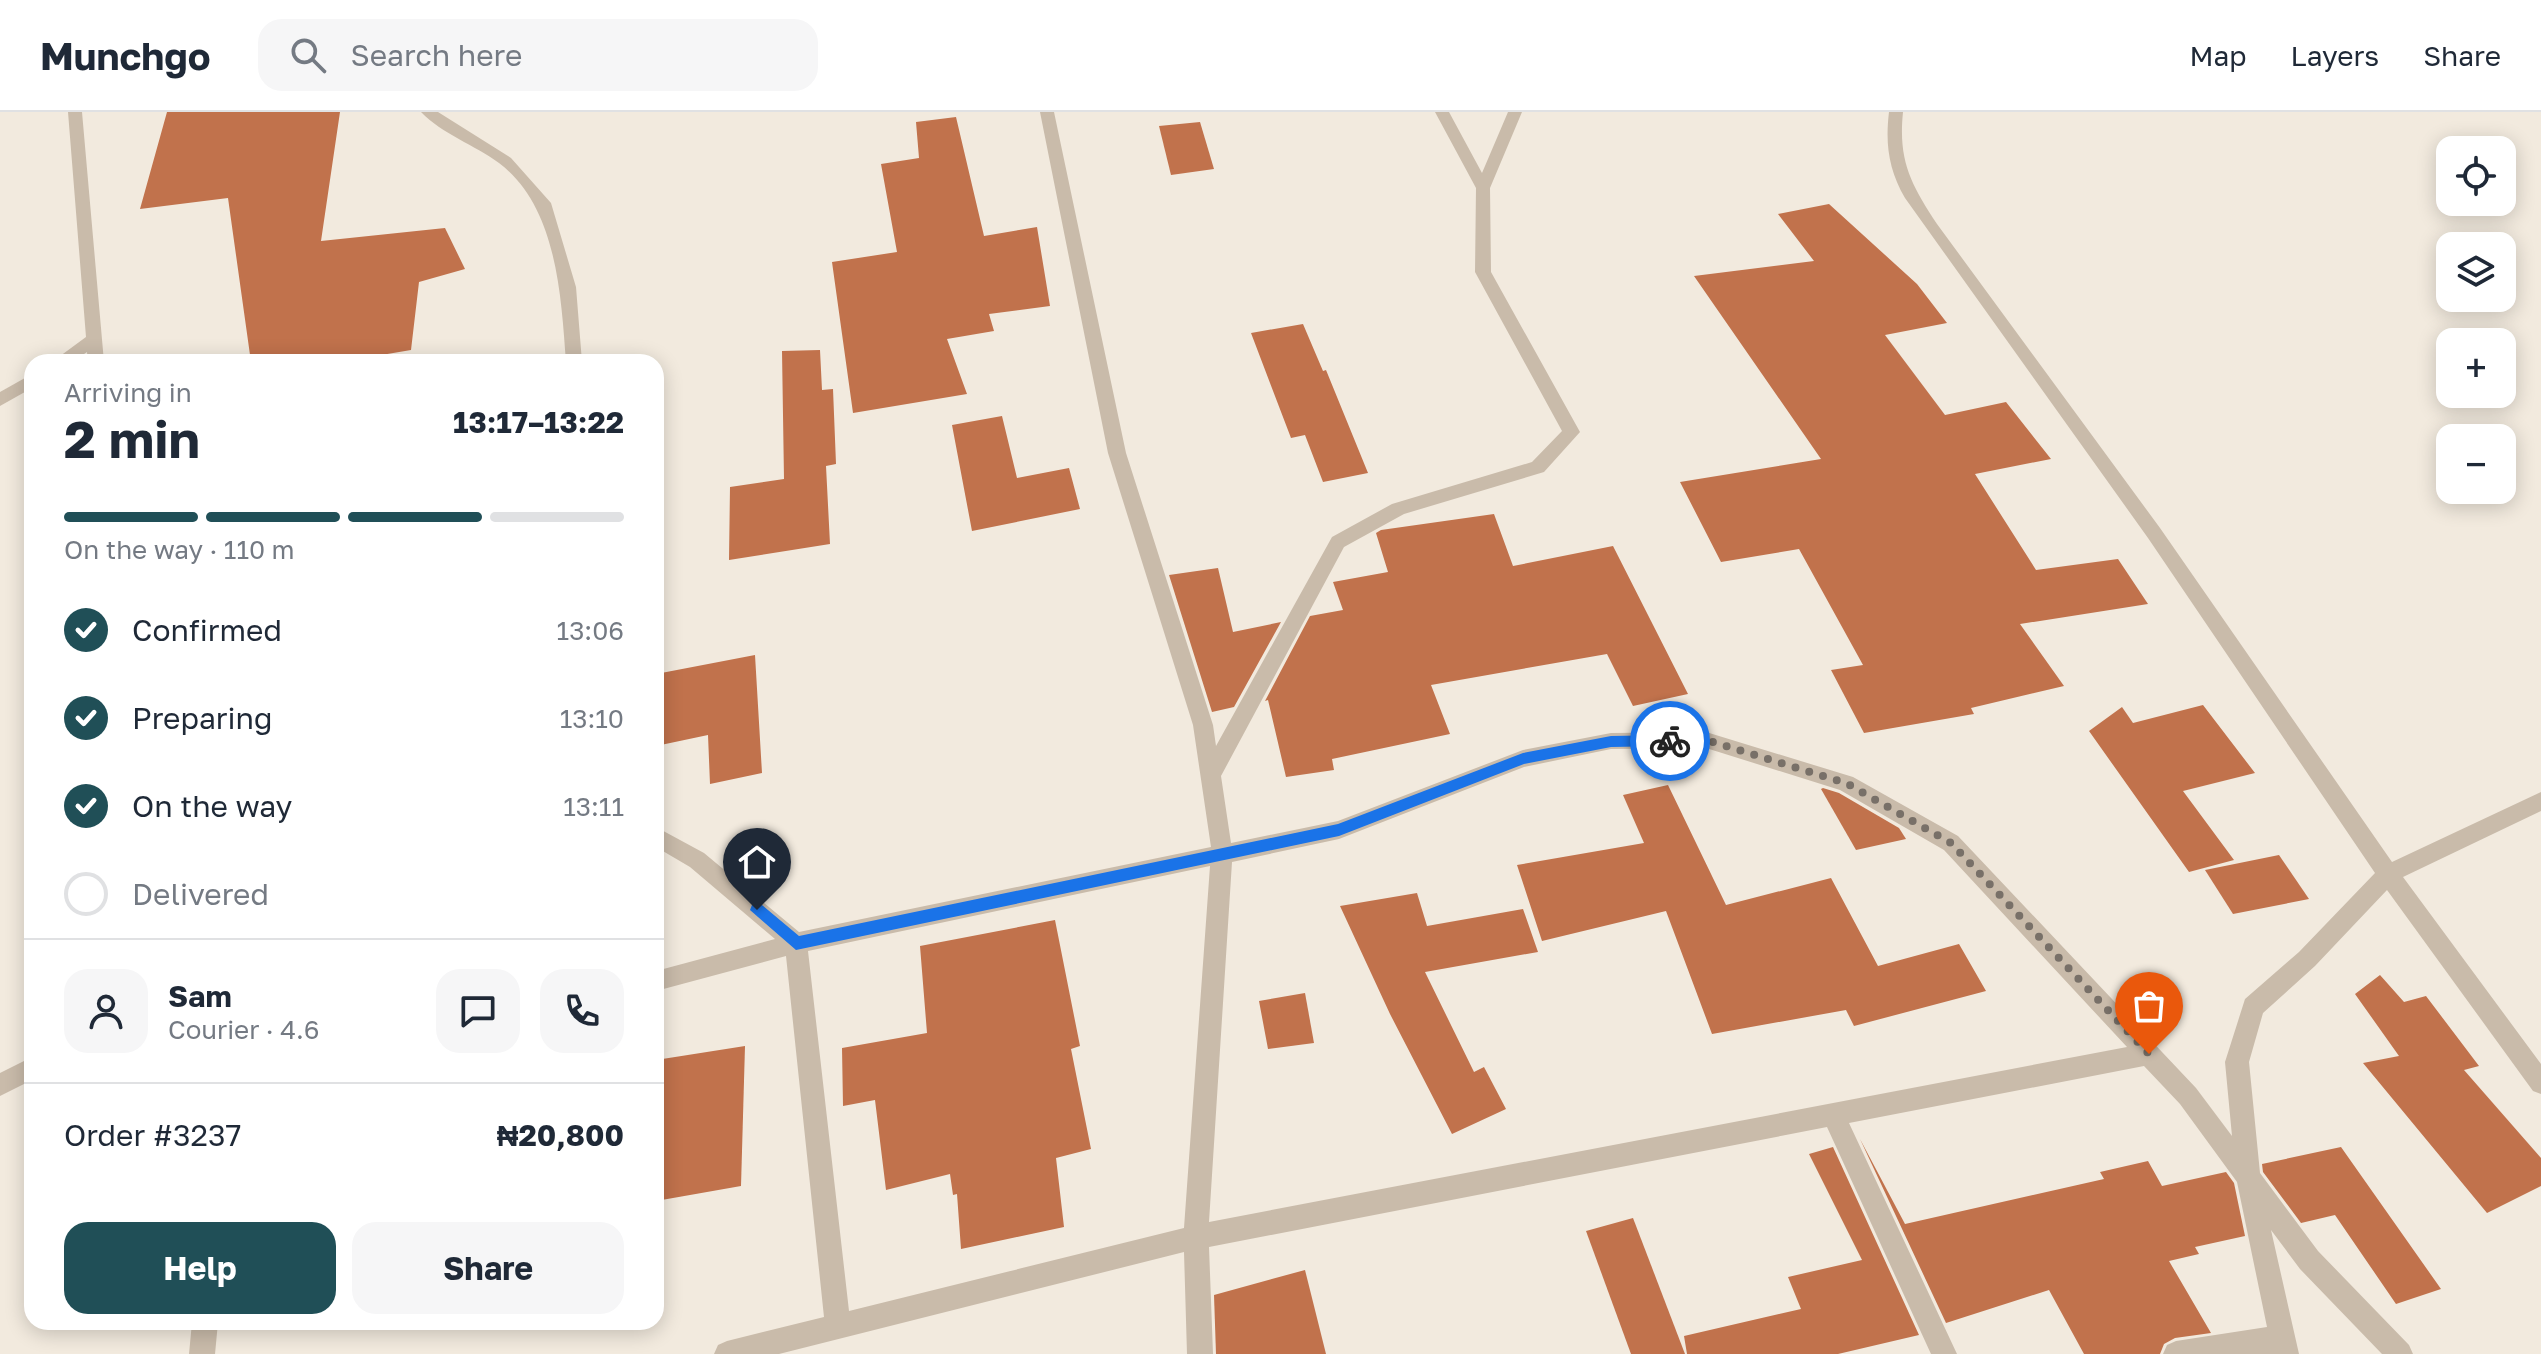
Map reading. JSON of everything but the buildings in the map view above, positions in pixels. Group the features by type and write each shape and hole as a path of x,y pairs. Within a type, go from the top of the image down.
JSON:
{"street":[{"path":"75,112 94,354"},
{"path":"428,112 506,161 543,203 568,287 573,354"},
{"path":"1047,112 1117,453 1203,725 1222,853 1196,1237 1200,1354"},
{"path":"1442,112 1483,188"},
{"path":"1210,777 1338,542 1398,509 1538,467 1571,432 1483,272 1483,188 1515,112"},
{"path":"1896,112 1891,140 1898,174 1931,227 2154,533 2388,874 2541,1083"},
{"path":"72,354 92,341"},
{"path":"0,400 24,385"},
{"path":"664,979 796,943 1339,830 1523,759 1611,741 1706,740 1846,783 1951,843 2188,1096 2309,1260 2400,1354"},
{"path":"2176,1354 2285,1346 2248,1178 2237,1062 2253,1007 2307,959 2388,874 2541,801"},
{"path":"664,841 697,860 796,943 838,1327"},
{"path":"727,1354 1196,1237 2149,1054"},
{"path":"0,1085 24,1072"},
{"path":"1833,1115 1944,1354"},
{"path":"202,1354 204,1330"}],"way so far":[{"path":"1670,741 1706,740 1846,783 1951,843 2149,1054"}],"route":[{"path":"757,910 796,943 1339,830 1523,759 1611,741 1670,741"}]}
